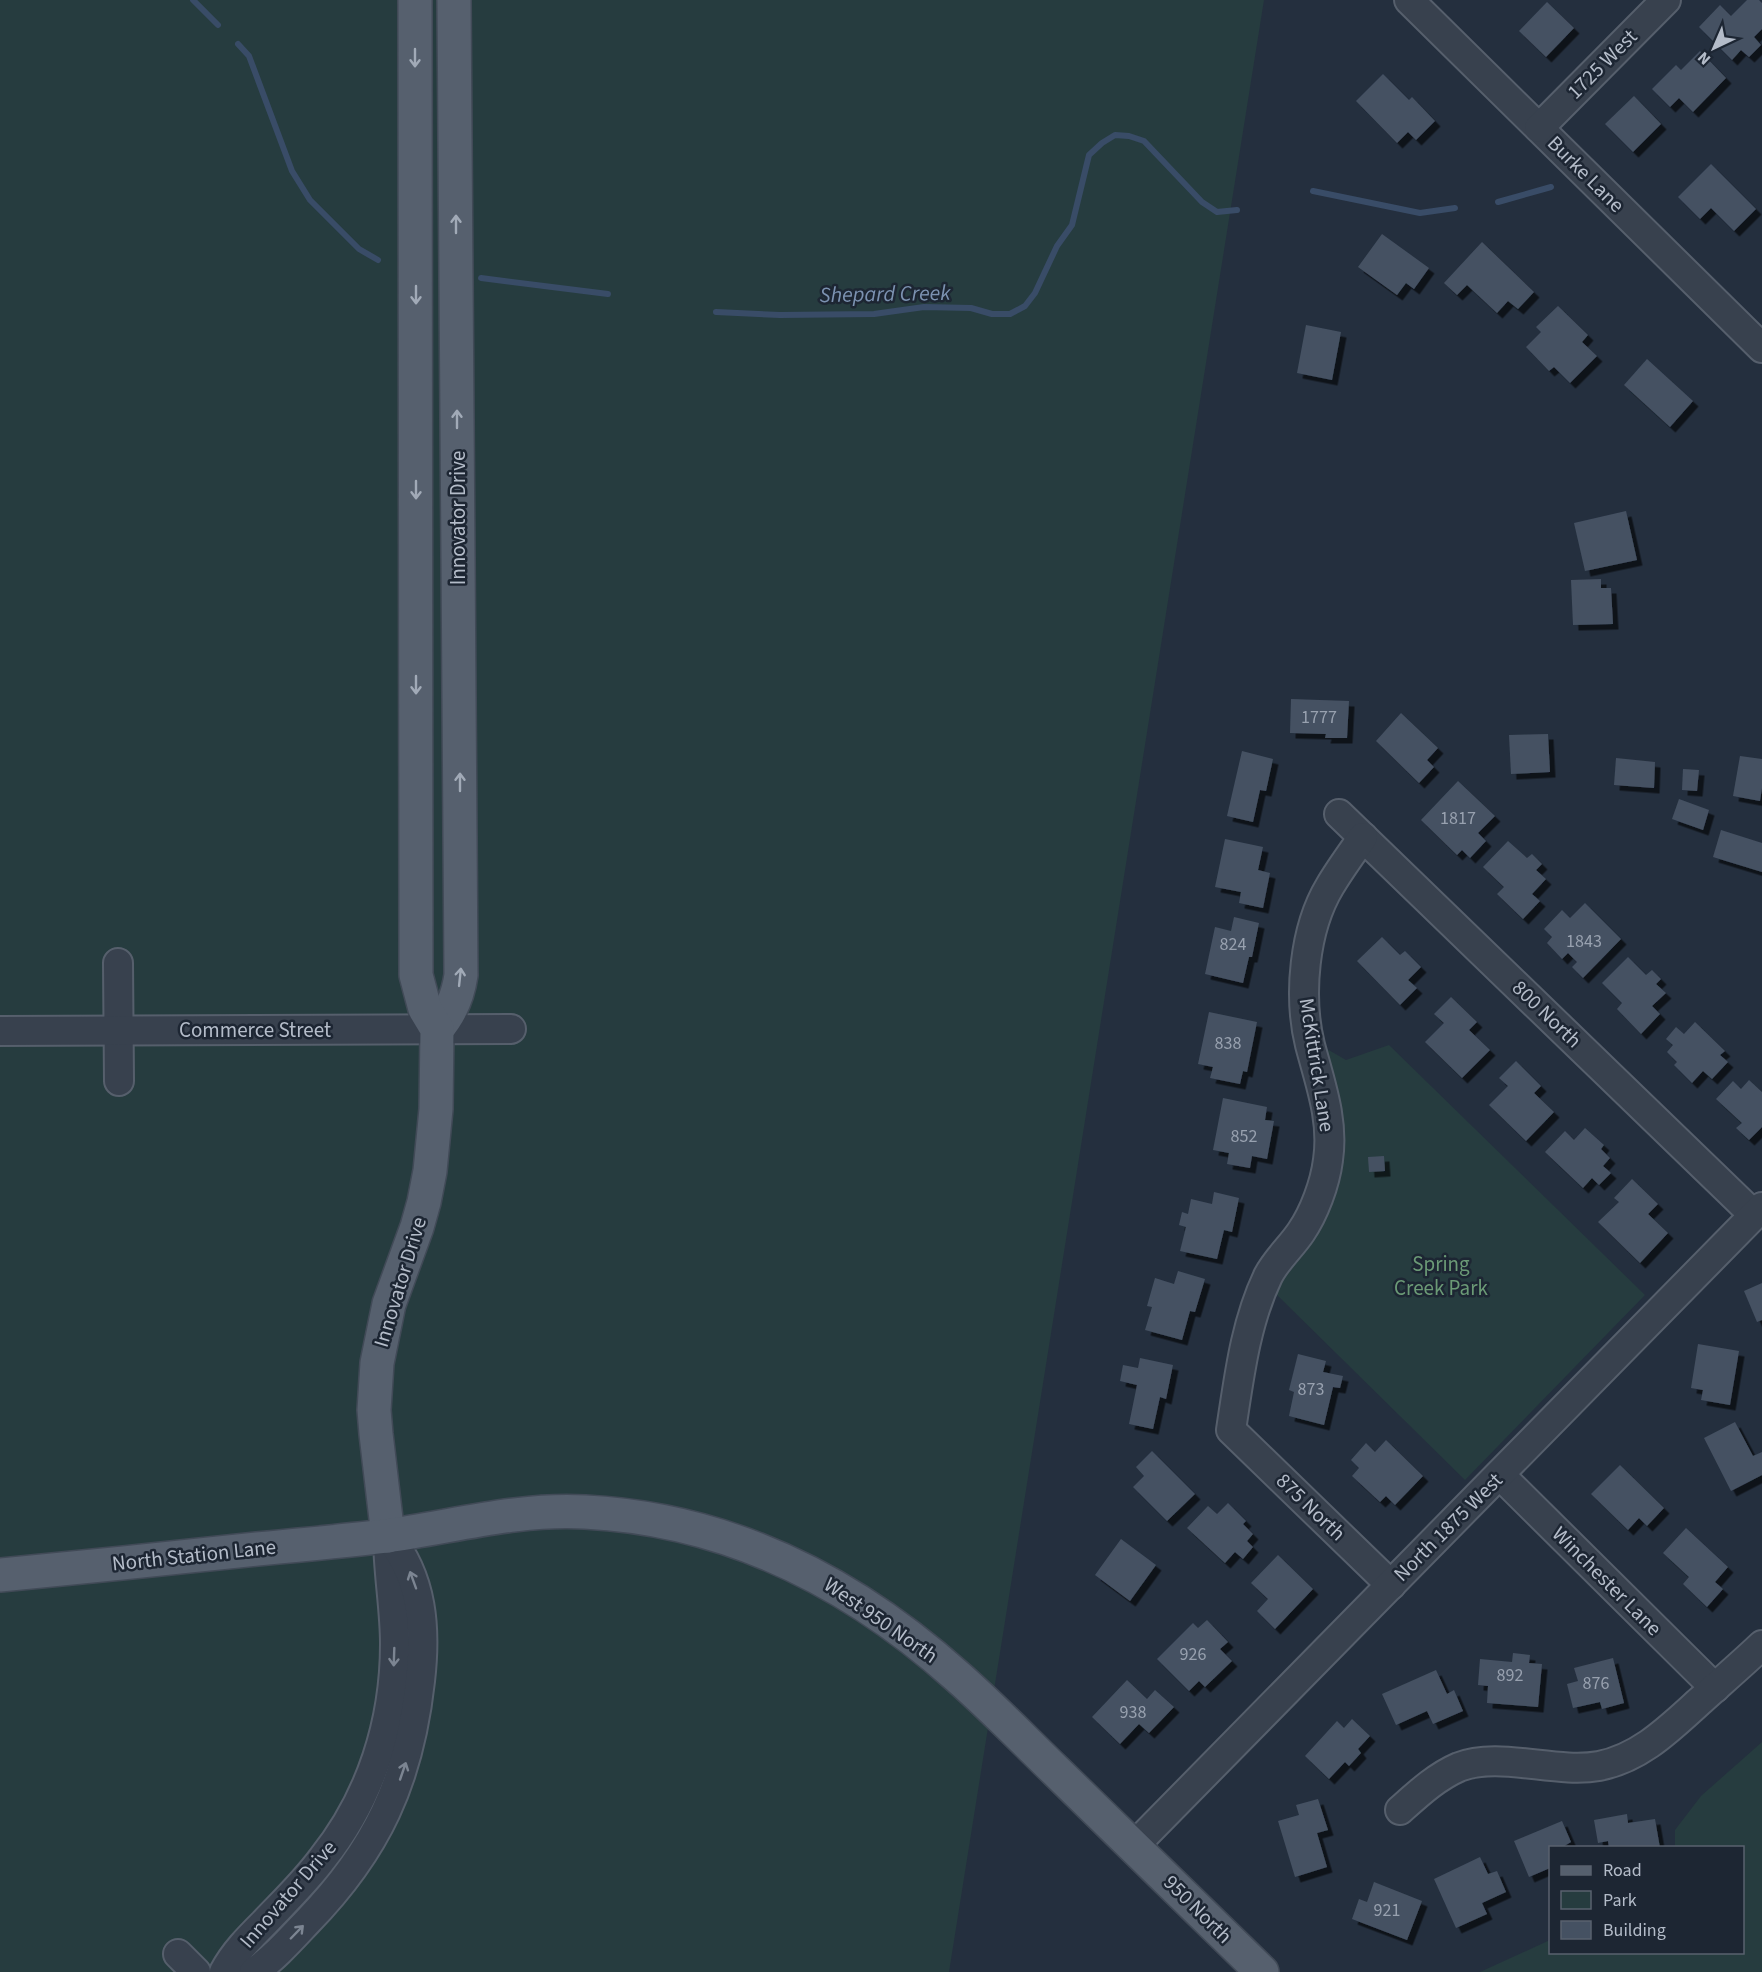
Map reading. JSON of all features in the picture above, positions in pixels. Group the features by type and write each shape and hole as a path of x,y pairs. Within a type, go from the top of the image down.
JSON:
{"main road":[{"name":"Innovator Drive","path":"387,1536 376,1434 377,1363 389,1304 417,1227 430,1171 436,1108 437,1029 425,1009 416,975 415,0"},
{"name":"Innovator Drive","path":"437,1029 452,1008 461,975 454,0"},
{"name":"West 950 North","path":"387,1536 467,1521 549,1512 582,1511 649,1519 715,1533 786,1560 852,1595 936,1659 1134,1846"},
{"name":"North Station Lane","path":"0,1575 387,1536"},
{"name":"950 North","path":"1134,1846 1262,1972"}],"street":[{"name":"Burke Lane","path":"1409,0 1762,348"},
{"name":"1725 West","path":"1539,128 1666,0"},
{"name":"800 North","path":"1339,814 1758,1211"},
{"name":"McKittrick Lane","path":"1231,1430 1244,1345 1256,1307 1269,1274 1302,1230 1318,1196 1328,1161 1329,1124 1323,1086 1310,1042 1305,999 1306,960 1313,926 1329,887 1364,837"},
{"path":"118,963 119,1082"},
{"name":"Commerce Street","path":"0,1031 511,1029"},
{"name":"North 1875 West","path":"1134,1846 1758,1211"},
{"name":"875 North","path":"1231,1430 1391,1585"},
{"name":"Winchester Lane","path":"1500,1475 1715,1688"},
{"name":"Innovator Drive","path":"224,1972 245,1942 323,1858 349,1820 373,1771 388,1719 394,1673 395,1635 387,1536"},
{"name":"Innovator Drive","path":"254,1972 278,1952 348,1875 383,1819 404,1769 417,1711 424,1637 421,1610 412,1575 398,1548 387,1536"},
{"path":"1400,1810 1434,1781 1460,1767 1493,1761 1566,1768 1599,1766 1626,1757 1656,1741 1762,1645"}],"green space":[{"path":"0,0 1264,0 949,1972 0,1972"},
{"name":"Spring Creek Park","path":"1389,1045 1645,1295 1465,1480 1276,1294 1309,1244 1343,1128 1340,1103 1327,1049 1346,1060"},
{"path":"1762,1742 1762,1972 1480,1972 1549,1940 1549,1954 1744,1954 1744,1846 1675,1846 1675,1830 1701,1796"}],"building":[{"path":"1747,0 1759,0 1762,3 1762,29 1754,37 1761,45 1749,57 1741,50 1732,60 1699,27 1720,5 1731,16"},
{"path":"1547,2 1574,28 1546,57 1519,31"},
{"path":"1700,51 1726,78 1693,112 1679,98 1670,107 1652,89 1676,65 1681,70"},
{"path":"1383,74 1409,100 1412,97 1435,121 1416,140 1408,132 1397,143 1356,101"},
{"path":"1634,96 1661,124 1633,152 1605,124"},
{"path":"1711,164 1756,209 1734,231 1711,208 1700,219 1678,197"},
{"path":"1382,234 1429,268 1414,289 1406,283 1397,295 1358,267"},
{"path":"1482,242 1534,292 1518,309 1508,301 1497,313 1467,285 1457,295 1444,283"},
{"path":"1558,306 1588,335 1582,342 1597,356 1570,383 1554,367 1549,371 1526,347 1541,332 1536,327"},
{"path":"1306,325 1341,332 1332,380 1297,373"},
{"path":"1647,359 1693,401 1670,427 1624,385"},
{"path":"1626,511 1637,560 1585,571 1574,523"},
{"path":"1601,579 1601,588 1611,588 1613,624 1573,625 1571,580"},
{"path":"1291,699 1349,701 1347,738 1325,738 1326,734 1290,733"},
{"path":"1401,713 1438,748 1427,760 1434,767 1419,783 1376,741"},
{"path":"1548,734 1550,772 1511,774 1509,735"},
{"path":"1242,751 1273,759 1266,791 1260,790 1253,822 1227,816"},
{"path":"1740,756 1762,759 1760,801 1733,796"},
{"path":"1616,758 1655,762 1654,788 1614,785"},
{"path":"1683,769 1699,770 1697,791 1682,790"},
{"path":"1458,781 1495,816 1478,833 1486,841 1470,858 1462,850 1457,855 1421,820"},
{"path":"1679,799 1709,810 1703,830 1672,819"},
{"path":"1721,830 1762,843 1762,872 1713,857"},
{"path":"1225,839 1263,847 1258,870 1270,873 1263,908 1239,903 1241,892 1215,887"},
{"path":"1508,841 1527,858 1532,854 1542,864 1536,870 1546,879 1532,894 1540,901 1523,919 1497,894 1504,887 1483,867"},
{"path":"1585,903 1621,939 1583,978 1572,967 1577,962 1568,953 1562,959 1547,943 1552,937 1544,929 1562,910 1570,918"},
{"path":"1234,917 1259,923 1252,957 1249,957 1243,983 1205,974 1215,927 1231,931"},
{"path":"1382,937 1400,955 1405,951 1421,967 1408,980 1417,988 1400,1005 1357,961"},
{"path":"1628,957 1646,975 1652,970 1661,979 1656,984 1666,993 1652,1006 1660,1014 1641,1034 1617,1009 1622,1003 1602,983"},
{"path":"1451,997 1477,1022 1469,1030 1490,1050 1462,1078 1425,1042 1444,1023 1434,1014"},
{"path":"1209,1012 1257,1022 1247,1072 1243,1071 1240,1084 1210,1078 1213,1067 1198,1064"},
{"path":"1695,1022 1725,1051 1720,1055 1728,1062 1712,1079 1703,1071 1692,1083 1674,1065 1677,1062 1667,1052 1673,1045 1666,1039 1676,1027 1684,1034"},
{"path":"1516,1061 1541,1086 1534,1093 1554,1112 1526,1141 1489,1105 1508,1086 1499,1078"},
{"path":"1749,1080 1762,1092 1762,1127 1749,1140 1736,1128 1742,1123 1716,1099 1733,1081 1741,1089"},
{"path":"1223,1098 1267,1107 1265,1120 1274,1121 1267,1159 1252,1156 1250,1168 1227,1164 1229,1153 1213,1150"},
{"path":"1585,1128 1604,1145 1601,1149 1610,1158 1603,1166 1611,1173 1599,1185 1592,1178 1583,1188 1545,1152 1565,1131 1574,1140"},
{"path":"1384,1156 1385,1171 1369,1172 1368,1157"},
{"path":"1632,1179 1658,1204 1648,1214 1668,1233 1640,1263 1598,1222 1619,1202 1614,1198"},
{"path":"1214,1192 1239,1198 1232,1232 1224,1230 1217,1259 1180,1251 1186,1227 1179,1225 1182,1212 1188,1214 1191,1199 1212,1204"},
{"path":"1178,1271 1205,1279 1195,1312 1190,1311 1182,1340 1145,1330 1152,1307 1147,1306 1155,1278 1174,1284"},
{"path":"1762,1283 1762,1320 1757,1322 1744,1291"},
{"path":"1698,1344 1739,1351 1730,1405 1701,1400 1703,1390 1691,1388"},
{"path":"1298,1354 1326,1361 1323,1372 1343,1376 1340,1388 1333,1387 1324,1425 1289,1416 1294,1392 1289,1390"},
{"path":"1140,1358 1173,1365 1166,1399 1160,1397 1153,1429 1129,1424 1137,1385 1120,1381 1123,1365 1138,1368"},
{"path":"1735,1422 1753,1456 1762,1452 1762,1475 1731,1491 1704,1438"},
{"path":"1386,1440 1423,1476 1395,1505 1386,1496 1380,1502 1352,1476 1359,1468 1351,1460 1366,1443 1375,1452"},
{"path":"1152,1451 1195,1494 1167,1521 1133,1487 1144,1476 1136,1467"},
{"path":"1620,1465 1664,1508 1647,1526 1639,1518 1628,1530 1591,1494"},
{"path":"1228,1503 1246,1521 1243,1524 1253,1534 1247,1541 1253,1547 1243,1559 1235,1552 1225,1563 1187,1528 1208,1506 1217,1514"},
{"path":"1686,1528 1728,1567 1715,1582 1723,1589 1707,1607 1683,1584 1689,1577 1663,1553"},
{"path":"1121,1539 1156,1565 1130,1601 1095,1575"},
{"path":"1278,1555 1313,1589 1275,1629 1257,1611 1268,1599 1251,1583"},
{"path":"1207,1620 1228,1642 1220,1649 1232,1661 1205,1687 1199,1681 1189,1691 1157,1659 1193,1623 1198,1628"},
{"path":"1513,1653 1530,1655 1529,1663 1542,1664 1538,1707 1487,1703 1488,1686 1478,1685 1480,1659 1512,1662"},
{"path":"1613,1658 1624,1703 1602,1709 1600,1702 1573,1708 1567,1684 1578,1681 1574,1668"},
{"path":"1436,1670 1447,1694 1454,1690 1463,1711 1433,1724 1427,1711 1396,1725 1382,1694"},
{"path":"1127,1680 1147,1699 1155,1690 1174,1707 1149,1733 1139,1724 1120,1744 1092,1717"},
{"path":"1352,1719 1370,1736 1358,1749 1361,1753 1349,1766 1345,1762 1329,1779 1305,1756 1337,1721 1344,1728"},
{"path":"1318,1799 1328,1830 1317,1833 1327,1867 1295,1877 1278,1821 1299,1815 1296,1805"},
{"path":"1627,1814 1628,1823 1655,1819 1660,1846 1609,1846 1608,1841 1598,1843 1594,1820"},
{"path":"1562,1821 1571,1842 1564,1846 1549,1846 1549,1868 1529,1877 1514,1841"},
{"path":"1480,1857 1488,1874 1497,1871 1506,1892 1482,1903 1487,1914 1456,1928 1434,1879"},
{"path":"1374,1882 1422,1901 1407,1940 1352,1919 1359,1899 1367,1902"}],"waterway":[{"name":"Shepard Creek","path":"193,0 218,25"},
{"name":"Shepard Creek","path":"238,44 249,56 292,171 310,200 359,249 378,260"},
{"name":"Shepard Creek","path":"716,312 780,315 874,314 924,307 971,308 992,314 1010,314 1025,306 1035,293 1057,246 1072,225 1089,155 1115,135 1129,136 1144,141 1202,202 1217,212 1237,210"},
{"name":"Shepard Creek","path":"1498,202 1551,187"},
{"name":"Shepard Creek","path":"1313,191 1420,213 1455,208"},
{"name":"Shepard Creek","path":"481,278 608,294"}]}
